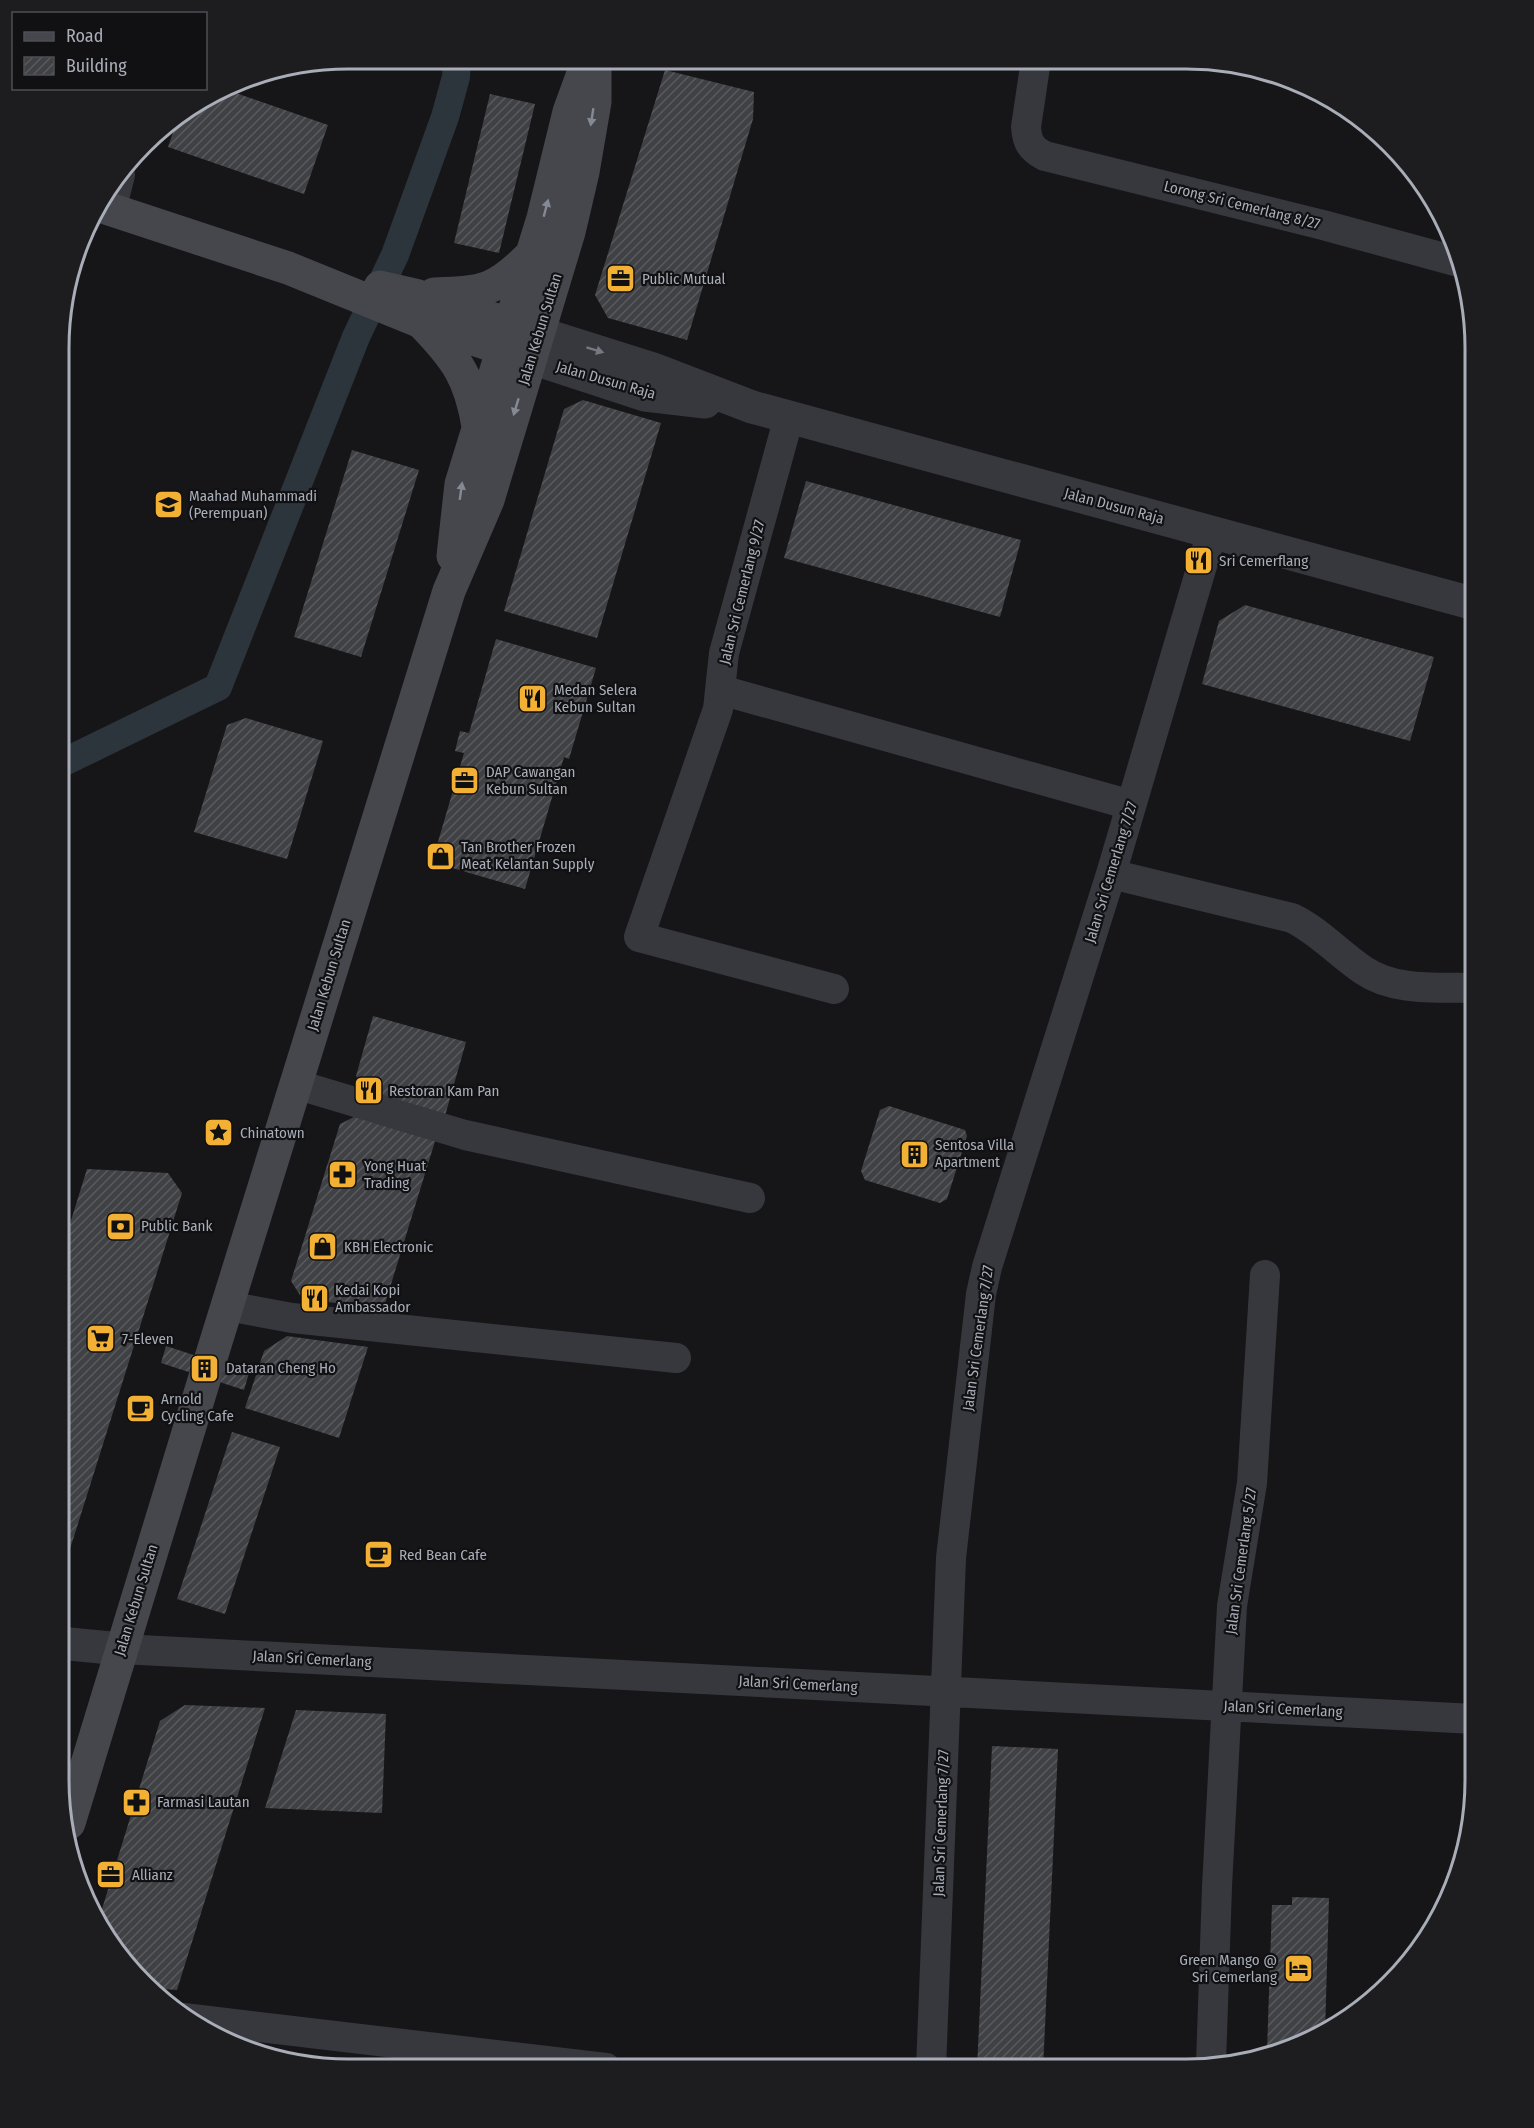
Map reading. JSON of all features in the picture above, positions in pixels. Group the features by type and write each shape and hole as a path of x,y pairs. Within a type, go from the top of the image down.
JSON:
{"main road":[{"name":"Jalan Kebun Sultan","path":"71,1816 226,1306 449,591 488,500 521,341 532,254 557,169 569,112 584,69"},
{"name":"Jalan Kebun Sultan","path":"449,591 461,484 478,428 521,341 569,232 583,172 594,102 595,69"},
{"path":"106,209 521,341"},
{"path":"411,306 488,288 506,279 532,254"},
{"path":"411,306 463,372 472,398 478,428"}],"street":[{"name":"Lorong Sri Cemerlang 8/27","path":"1035,69 1026,127 1027,137 1031,147 1045,156 1323,225 1450,260"},
{"name":"Jalan Dusun Raja","path":"521,341 653,369 752,407 1465,601"},
{"name":"Jalan Sri Cemerlang 9/27","path":"789,417 724,653 718,709 639,937 834,989"},
{"name":"Jalan Sri Cemerlang 7/27","path":"931,2059 951,1558 981,1294 987,1267 1111,874 1212,532"},
{"path":"720,690 1131,805"},
{"path":"1111,874 1292,918 1304,923 1364,971 1383,981 1408,986 1465,988"},
{"path":"295,1084 465,1135 750,1198"},
{"name":"Jalan Sri Cemerlang 5/27","path":"1212,2058 1217,1887 1232,1606 1252,1483 1265,1275"},
{"path":"226,1306 292,1318 676,1358"},
{"path":"69,1644 121,1649"},
{"name":"Jalan Sri Cemerlang","path":"121,1649 1465,1719"},
{"path":"207,2021 530,2059"}],"building":[{"path":"665,70 754,92 753,119 687,340 608,318 595,295"},
{"path":"235,93 328,125 304,194 168,147 174,130 209,106"},
{"path":"490,94 535,104 499,253 454,243"},
{"path":"583,400 661,423 597,638 504,611 564,409"},
{"path":"352,450 419,470 361,657 294,637"},
{"path":"806,481 1021,540 1000,617 784,558"},
{"path":"1245,605 1434,657 1410,741 1202,684 1219,621"},
{"path":"496,639 596,668 569,759 564,757 525,889 449,867 441,854 435,852 464,753 455,751 460,731 469,733"},
{"path":"246,718 323,741 287,859 194,832 227,725"},
{"path":"373,1016 466,1042 445,1116 366,1093 356,1076"},
{"name":"Sentosa Villa Apartment","path":"889,1106 965,1130 967,1136 947,1199 940,1203 865,1180 861,1171 880,1110"},
{"path":"358,1115 436,1138 384,1307 303,1300 291,1281 340,1124"},
{"path":"87,1169 168,1173 182,1193 69,1552 69,1227"},
{"path":"287,1336 368,1347 339,1438 245,1408 264,1351"},
{"name":"Dataran Cheng Ho","path":"166,1346 249,1373 244,1390 161,1363"},
{"path":"232,1432 280,1447 225,1614 177,1599"},
{"path":"185,1705 265,1708 177,1990 163,1989 138,1964 116,1935 102,1910 160,1721"},
{"path":"296,1710 386,1714 382,1813 265,1808"},
{"path":"992,1746 1058,1749 1043,2059 977,2059"},
{"name":"Green Mango @ Sri Cemerlang","path":"1292,1897 1329,1898 1325,2022 1293,2038 1267,2046 1272,1905 1292,1905"}],"waterway":[{"path":"69,760 218,687 356,337 395,255 445,117 456,69"}],"place":[{"name":"Public Mutual","path":"621,279"},
{"name":"Maahad Muhammadi (Perempuan)","path":"168,505"},
{"name":"Sri Cemerflang","path":"1198,561"},
{"name":"Medan Selera Kebun Sultan","path":"533,699"},
{"name":"DAP Cawangan Kebun Sultan","path":"465,781"},
{"name":"Tan Brother Frozen Meat Kelantan Supply","path":"440,856"},
{"name":"Restoran Kam Pan","path":"368,1091"},
{"name":"Chinatown","path":"219,1133"},
{"name":"Sentosa Villa Apartment","path":"914,1154"},
{"name":"Yong Huat Trading","path":"343,1175"},
{"name":"Public Bank","path":"120,1226"},
{"name":"KBH Electronic","path":"323,1247"},
{"name":"Kedai Kopi Ambassador","path":"314,1299"},
{"name":"7-Eleven","path":"101,1339"},
{"name":"Dataran Cheng Ho","path":"205,1368"},
{"name":"Arnold Cycling Cafe","path":"140,1408"},
{"name":"Red Bean Cafe","path":"378,1555"},
{"name":"Farmasi Lautan","path":"136,1802"},
{"name":"Allianz","path":"111,1875"},
{"name":"Green Mango @ Sri Cemerlang","path":"1298,1969"}]}
